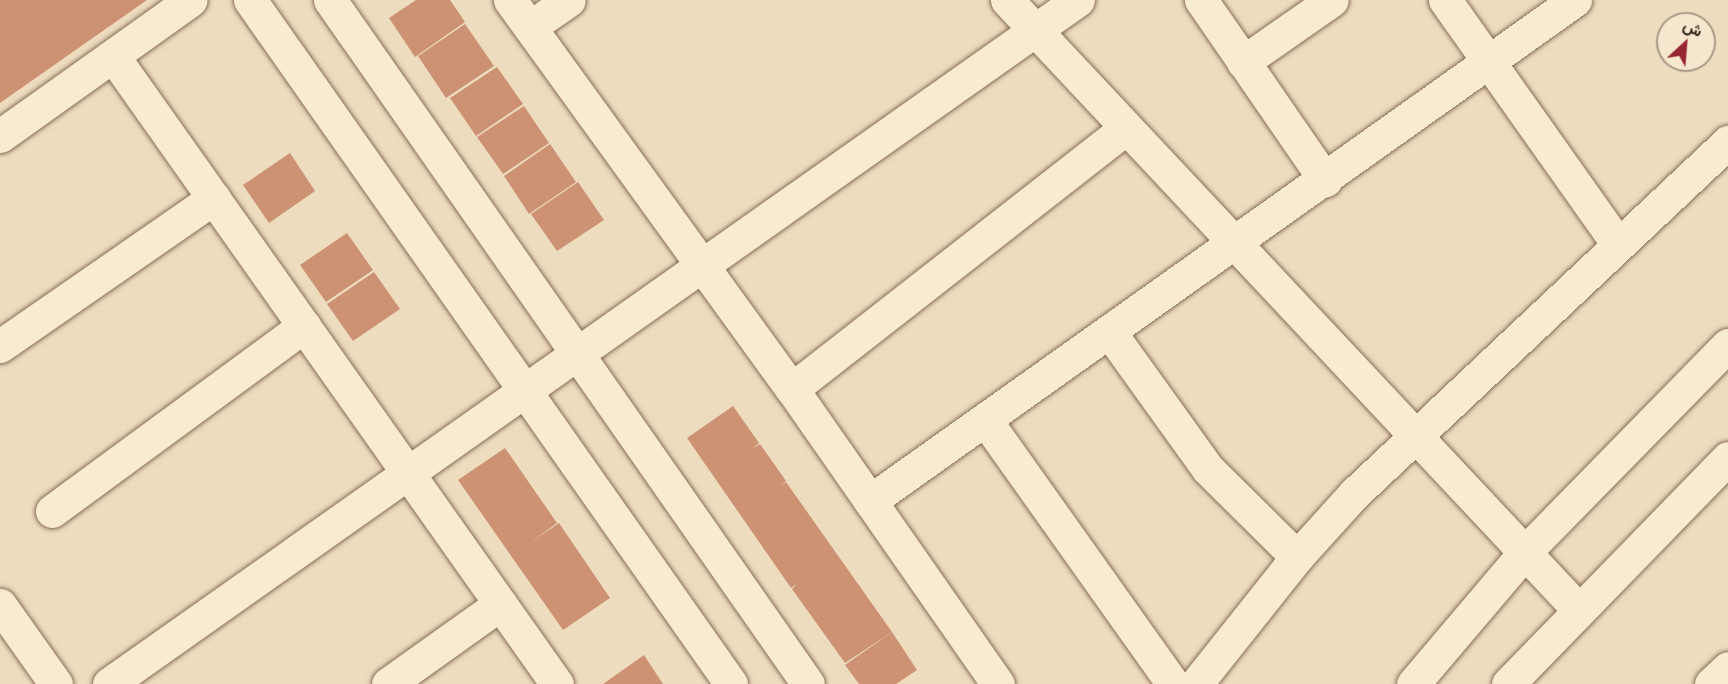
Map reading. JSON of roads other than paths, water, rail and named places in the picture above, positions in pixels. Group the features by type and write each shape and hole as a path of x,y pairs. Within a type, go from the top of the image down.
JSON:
{"street":[{"path":"0,136 191,0"},
{"path":"250,0 731,684"},
{"path":"330,0 579,351 808,684"},
{"path":"510,0 792,388 998,684"},
{"path":"530,27 569,0"},
{"path":"1006,0 1576,608"},
{"path":"109,684 525,388 1078,0"},
{"path":"1201,0 1325,180"},
{"path":"1243,62 1332,0"},
{"path":"1445,0 1618,244"},
{"path":"870,501 1111,334 1234,244 1490,64 1575,0"},
{"path":"113,56 557,684"},
{"path":"792,388 1126,128"},
{"path":"1196,684 1297,556 1416,437 1728,142"},
{"path":"0,346 214,198"},
{"path":"52,511 304,326"},
{"path":"1111,334 1208,469 1297,556"},
{"path":"1413,684 1524,553 1728,345"},
{"path":"986,421 1173,684"},
{"path":"1508,684 1576,608 1728,458"},
{"path":"388,684 500,604"},
{"path":"0,605 56,684"},
{"path":"1711,684 1728,668"}]}
